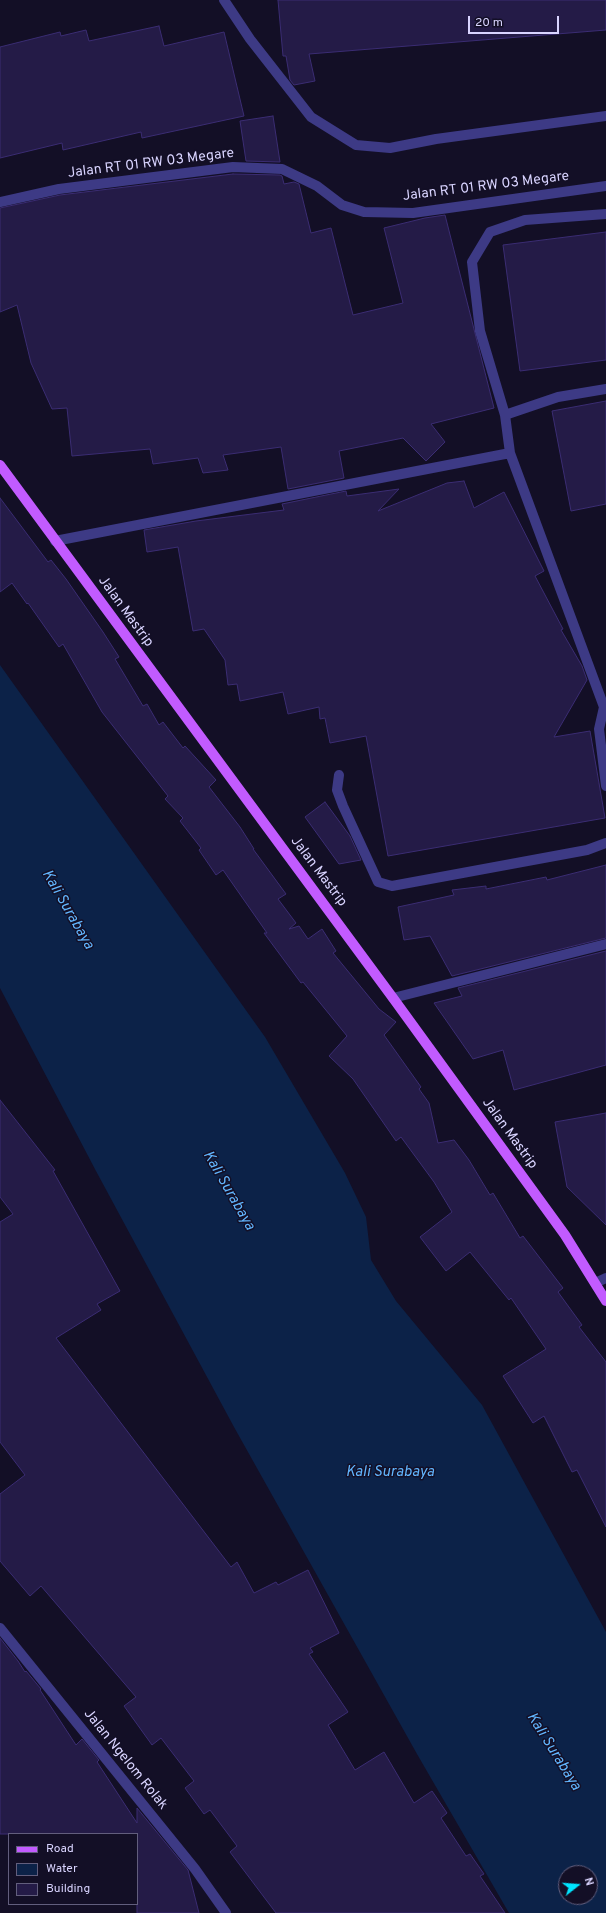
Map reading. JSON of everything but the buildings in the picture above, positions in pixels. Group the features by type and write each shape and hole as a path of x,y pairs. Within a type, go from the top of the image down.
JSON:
{"main road":[{"name":"Jalan Mastrip","path":"0,465 393,998 565,1235 606,1301"}],"street":[{"path":"224,0 250,39 312,116 356,145 390,148 436,139 606,116"},
{"name":"Jalan RT 01 RW 03 Megare","path":"0,202 59,190 233,167 282,169 318,186 342,205 364,212 413,213 606,186"},
{"path":"606,214 525,220 490,232 472,262 480,331 505,416 510,453 605,706 598,729 606,786"},
{"path":"505,416 558,397 606,389"},
{"path":"55,541 510,453"},
{"path":"339,775 337,790 342,806 378,882 392,886 587,850 606,843"},
{"path":"393,998 606,944"},
{"path":"596,1283 606,1278"},
{"name":"Jalan Ngelom Rolak","path":"0,1628 195,1869 226,1913"}],"water":[{"name":"Kali Surabaya","path":"0,665 265,1037 345,1173 366,1217 371,1260 396,1301 482,1405 606,1632 606,1913 509,1913 417,1754 234,1427 96,1171 0,988"}]}
